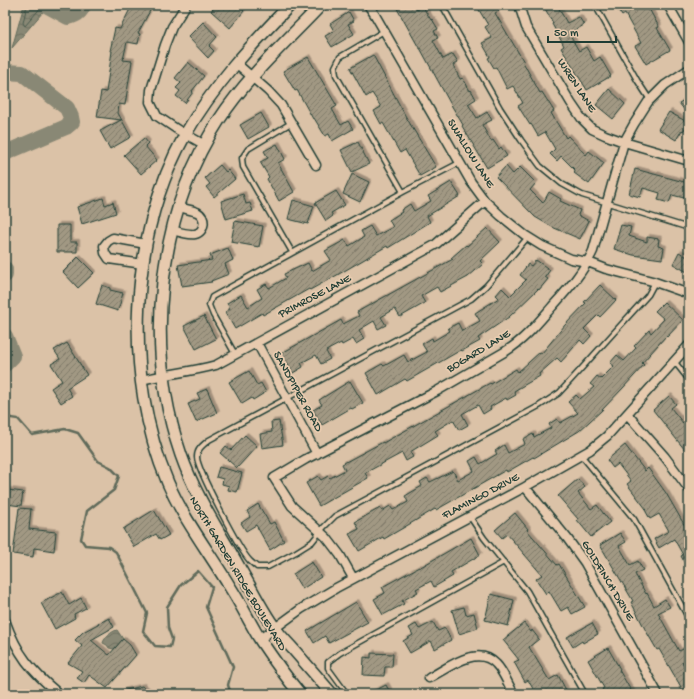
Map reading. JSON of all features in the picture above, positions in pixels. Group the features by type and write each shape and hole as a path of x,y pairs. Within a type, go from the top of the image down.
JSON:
{"main road":[{"name":"NORTH GARDEN RIDGE BOULEVARD","path":"290,5 236,62 211,96 186,135 169,167 154,212 146,244 138,324 141,380 146,410 153,440 168,482 184,516 239,602 260,639 300,694"},
{"name":"NORTH GARDEN RIDGE BOULEVARD","path":"321,5 252,77 226,111 204,145 189,176 172,230 163,290 161,318 163,375 166,399 181,454 193,485 275,629 332,694"}],"street":[{"path":"186,5 172,27 165,45 151,90 150,102 157,116 204,145"},
{"name":"WREN LANE","path":"519,5 526,27 582,119 592,129 624,142 689,161"},
{"path":"671,6 689,42"},
{"name":"SWALLOW LANE","path":"370,7 459,163 485,201 528,237 542,246 571,259 588,262 606,269 656,282 689,294"},
{"path":"236,62 281,105 316,165"},
{"name":"BOGARD LANE","path":"353,578 340,555 320,532 292,506 274,478 437,391 517,344 574,283 588,262 593,251 624,142 639,114 665,85 689,69"},
{"name":"PRIMROSE LANE","path":"141,380 216,365 435,245 485,201"},
{"path":"172,230 194,234 200,231 204,225 203,218 198,212 179,207"},
{"path":"143,264 109,259 105,253 104,246 113,238 146,244"},
{"name":"SANDPIPER ROAD","path":"256,342 317,454"},
{"name":"FLAMINGO DRIVE","path":"260,639 301,609 353,578 525,487 581,455 607,436 689,345"},
{"path":"627,414 665,456 689,489"},
{"name":"GOLDFINCH DRIVE","path":"525,487 567,538 585,563 658,694"},
{"path":"5,620 19,652 40,678 59,694"},
{"path":"429,678 470,657 478,656 489,658 497,665 514,694"}],"lane":[{"path":"370,7 379,5"},
{"path":"442,5 500,108 540,166 562,184 582,195 689,228"},
{"path":"595,5 637,80 650,100"},
{"path":"384,31 340,57 335,67 336,74 403,192"},
{"path":"291,123 248,149 242,158 243,166 292,252"},
{"path":"235,354 213,315 210,305 212,296 459,163"},
{"path":"528,237 486,286 471,299 208,440 198,450 197,458 201,472 238,543 250,561 257,567 268,566 296,552 312,542 335,516 539,406 558,393 648,295 656,282"},
{"path":"674,362 689,380"},
{"path":"581,455 634,519 689,619"},
{"path":"470,516 484,538 527,591 585,694"},
{"path":"347,694 328,668 328,662 340,652 504,562"}],"water":[{"path":"24,5 49,5 12,48"},
{"path":"117,630 123,639 114,649 109,648 103,643 108,635"}],"building":[{"path":"132,5 148,5 152,7 138,33 140,34 138,44 127,42 123,60 132,61 125,105 119,104 118,113 131,137 110,149 100,131 121,120 97,117 101,91 106,92 112,51 110,51 115,28 120,29"},
{"path":"216,5 237,5 244,11 230,28 211,11"},
{"path":"395,5 414,5 417,10 423,7 431,20 432,19 438,29 434,31 438,38 433,40 443,59 453,54 458,62 453,65 460,79 463,78 476,99 468,104 477,118 487,112 492,120 482,125 491,141 493,140 499,149 501,147 507,156 487,168"},
{"path":"476,5 496,5 500,10 495,13 524,62 540,93 542,92 554,111 551,113 566,138 568,136 586,155 589,151 604,163 589,184 574,173 575,170 561,156 557,161 550,154 555,149 545,132 538,136 518,106 523,103 513,86 507,89 496,67 494,68 488,58 490,57 482,43 492,38 485,27 488,25"},
{"path":"543,5 557,5 567,23 579,17 584,25 569,34 579,51 586,47 594,61 600,57 611,76 587,90 561,48 564,46"},
{"path":"615,5 647,5 659,27 657,28 670,50 646,64 635,46 641,43 625,14 622,16"},
{"path":"349,12 354,21 348,24 354,34 332,47 325,36 334,31 330,24"},
{"path":"203,22 217,37 209,46 214,51 208,58 188,37"},
{"path":"373,55 406,117 436,167 420,176 405,150 400,153 383,123 381,124 374,111 381,107 372,93 366,97 350,68"},
{"path":"308,57 337,106 332,109 341,125 348,121 353,129 332,141 329,134 325,136 314,118 313,119 297,90 295,91 283,71"},
{"path":"188,62 204,76 185,103 176,96 180,91 176,88 181,83 175,78"},
{"path":"609,89 625,104 613,119 596,105"},
{"path":"689,97 689,116 679,103"},
{"path":"669,112 689,123 683,131 682,130 676,140 658,129"},
{"path":"261,113 269,127 248,139 240,125"},
{"path":"144,138 148,143 145,146 157,160 141,174 124,155"},
{"path":"358,142 369,164 352,172 341,150"},
{"path":"277,144 285,159 278,163 294,192 279,201 267,179 269,177 260,162 268,158 264,151"},
{"path":"220,165 226,172 228,170 235,179 214,197 206,187 210,184 205,178"},
{"path":"506,166 513,174 520,167 536,183 530,190 543,203 549,192 561,199 560,201 580,210 578,215 589,221 580,239 552,227 535,217 496,177"},
{"path":"635,169 688,183 684,198 672,195 669,203 658,200 660,193 643,188 640,197 629,194"},
{"path":"352,174 369,182 360,202 343,194"},
{"path":"451,182 460,196 427,216 430,222 388,248 387,246 310,290 309,289 263,315 262,313 235,329 225,312 230,309 227,303 241,295 248,307 262,298 257,289 266,284 269,288 286,278 284,274 308,263 312,271 331,260 325,251 345,240 349,246 364,237 361,231 370,226 376,236 393,227 389,220 402,212 401,210 410,204 414,211 431,201 428,196"},
{"path":"336,191 345,205 331,213 333,216 326,221 315,203"},
{"path":"243,194 246,204 250,203 253,211 226,219 221,201"},
{"path":"103,198 105,205 113,202 116,213 82,224 77,207"},
{"path":"293,200 314,206 308,224 288,219"},
{"path":"235,221 263,226 259,247 231,242"},
{"path":"57,225 70,225 70,242 77,242 77,252 57,252"},
{"path":"621,225 631,227 629,236 647,242 647,237 659,239 658,246 664,248 662,259 633,255 614,249"},
{"path":"487,228 500,242 480,261 483,264 468,277 440,292 437,287 421,296 425,303 400,317 395,309 381,317 386,325 378,329 374,321 359,330 364,339 356,344 353,339 342,345 341,343 326,351 330,359 321,364 316,355 301,363 303,367 293,373 282,353 341,320 343,324 359,316 357,312 453,259 451,258"},
{"path":"228,248 233,260 225,264 229,274 211,281 212,282 182,286 178,265 212,260 210,255"},
{"path":"679,252 689,258 689,273 673,264"},
{"path":"78,257 94,273 78,288 63,272"},
{"path":"536,260 550,270 545,277 548,279 539,290 538,289 509,317 478,338 480,341 462,351 461,350 407,381 405,379 378,395 366,373 382,364 384,366 404,355 408,362 427,352 422,344 432,338 433,341 450,331 448,328 458,323 462,331 480,321 475,313 499,298 496,295 502,288 510,296 526,280 520,275 528,264 531,266"},
{"path":"102,285 110,288 110,290 123,293 118,311 96,304"},
{"path":"600,285 616,300 600,317 598,315 584,329 591,336 584,344 580,340 561,362 557,358 539,374 540,376 514,391 516,395 507,400 506,398 490,407 491,409 483,414 478,405 462,414 468,425 459,430 453,420 435,431 438,435 410,452 413,457 406,461 402,453 365,473 368,478 319,506 306,483 318,476 321,480 328,476 330,478 345,470 342,464 383,443 516,369 518,372 540,352 542,353"},
{"path":"664,302 683,320 667,337 666,336 642,363 644,365 623,388 579,431 534,458 533,457 507,472 506,470 384,539 383,537 359,551 349,534 359,529 355,522 380,508 382,511 390,506 393,510 408,502 405,496 422,486 420,482 427,478 430,482 453,471 458,480 474,471 469,461 476,457 480,464 497,454 495,451 504,445 508,453 525,444 523,439 533,434 534,437 551,428 549,424 557,419 560,423 578,413 568,402 576,395 580,399 594,387 590,384 597,376 601,379 614,366 610,363 617,355 624,361 636,348 634,346 649,330 651,333 664,319 655,311"},
{"path":"204,316 216,339 196,349 184,326"},
{"path":"67,343 87,375 67,388 72,396 61,403 51,388 62,381 51,364 60,359 54,350"},
{"path":"249,371 257,385 261,383 266,392 253,400 252,398 242,404 229,382"},
{"path":"350,381 363,403 352,409 351,408 322,425 313,410 322,405 319,400"},
{"path":"207,389 217,413 196,422 188,404 200,399 197,393"},
{"path":"669,396 676,404 671,408 683,423 689,419 689,455 653,410"},
{"path":"279,421 283,445 262,448 260,434 272,432 271,422"},
{"path":"245,435 257,446 237,468 220,453 226,446 231,450"},
{"path":"625,445 645,471 648,468 666,493 689,533 689,571 681,556 683,555 674,539 659,548 654,539 669,531 659,514 650,519 645,510 646,509 627,484 631,481 618,464 613,468 607,460"},
{"path":"219,467 242,473 237,492 228,490 229,486 222,484 223,479 216,477"},
{"path":"578,479 585,487 578,493 591,509 597,505 610,522 591,537 558,496"},
{"path":"8,490 23,492 21,506 6,504"},
{"path":"258,504 270,524 274,522 284,541 270,550 256,525 246,531 241,523 250,517 247,511"},
{"path":"19,508 31,509 29,529 56,532 54,551 34,548 33,557 13,554"},
{"path":"154,510 169,535 160,540 156,534 134,547 123,529"},
{"path":"515,513 528,529 527,530 557,565 559,564 585,607 572,614 568,607 561,611 549,591 546,594 536,579 542,575 507,534 502,538 495,530"},
{"path":"620,533 626,542 619,546 630,565 638,561 643,570 635,574 654,606 665,599 670,607 658,613 679,651 687,647 689,651 689,658 682,662 689,674 689,694 683,694 679,687 681,687 659,649 657,650 646,631 631,602 633,601 600,545"},
{"path":"471,538 480,555 451,572 453,576 434,587 431,581 416,589 418,592 402,601 404,604 383,615 374,599 385,593 382,587 419,568"},
{"path":"312,562 321,577 302,589 293,574"},
{"path":"62,592 69,605 81,598 86,608 74,614 75,618 55,629 41,603"},
{"path":"491,594 514,600 508,626 485,620"},
{"path":"356,602 368,622 329,643 325,636 314,643 307,631"},
{"path":"464,607 466,615 474,613 478,628 459,634 452,610"},
{"path":"109,618 114,627 91,640 109,655 123,639 130,645 136,655 107,688 89,675 84,683 77,678 82,671 68,663 82,646 75,640 83,632"},
{"path":"433,622 438,631 445,628 451,640 435,649 431,641 410,653 403,641 413,635 409,628 416,624 419,629"},
{"path":"524,623 539,639 529,647 549,680 558,675 566,690 558,694 536,694 528,680 525,682 514,662 519,660 503,640"},
{"path":"592,623 598,634 573,647 567,637"},
{"path":"608,648 633,694 605,694 602,689 604,688 588,660"},
{"path":"371,653 393,654 392,667 385,667 384,676 363,675 364,657 371,658"},
{"path":"386,685 391,694 368,694"},
{"path":"142,686 151,694 123,694 122,691"}],"waterway":[{"path":"46,5 68,17 79,12 83,5"},
{"path":"5,72 22,73 67,108 72,122 66,127 5,153"},
{"path":"5,269 5,275"},
{"path":"5,336 13,356 5,364"},
{"path":"5,417 18,419 32,435 65,429 78,433 98,461 110,467 119,476 114,490 87,511 81,539 85,545 109,547 116,552 147,613 143,631 155,646 170,647 172,639 168,628 167,607 181,585 198,571 212,587 206,607 233,667 228,685 231,694"}]}
